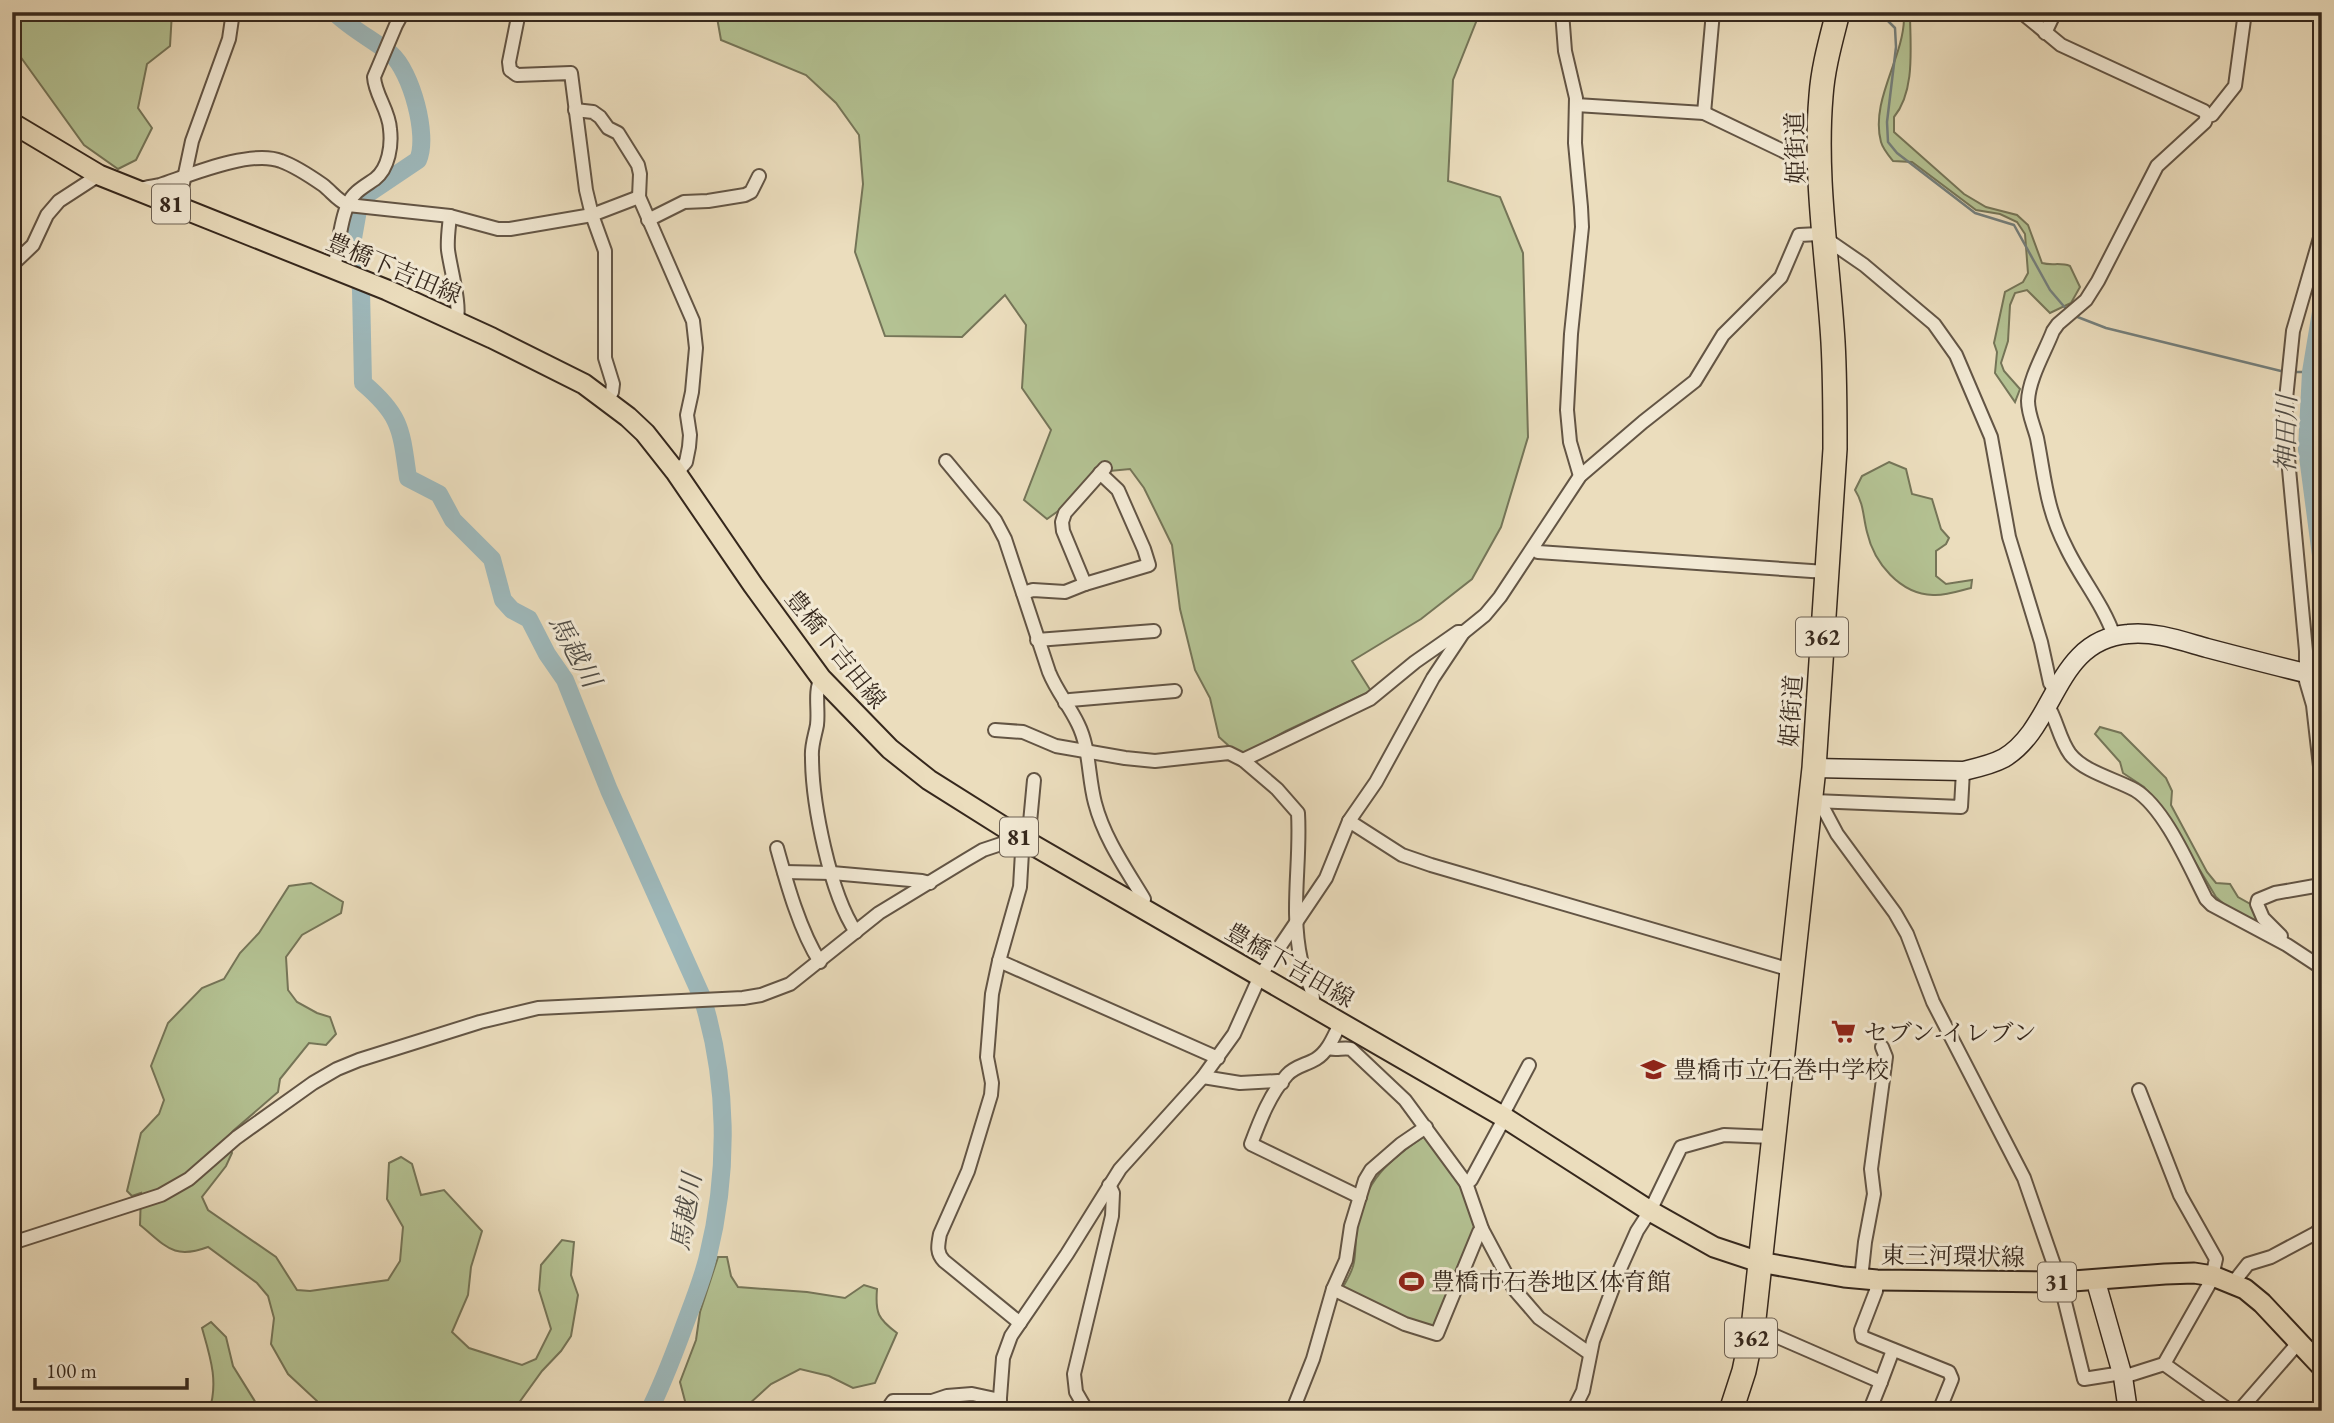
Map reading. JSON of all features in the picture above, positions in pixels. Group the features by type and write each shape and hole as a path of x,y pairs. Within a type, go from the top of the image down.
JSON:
{"highway":[{"name":"姫街道","path":"1731,1411 1744,1371 1753,1328 1791,970 1815,801 1814,768 1836,400 1819,164 1821,93 1826,56 1838,12"}],"main road":[{"name":"豊橋下吉田線","path":"12,123 99,175 387,290 558,369 607,400 645,433 675,471 821,678 890,749 929,780 1141,908 1503,1116 1650,1211 1714,1247 1759,1262"},
{"name":"東三河環状線","path":"1759,1262 1869,1280 2060,1282 2165,1274 2213,1276 2233,1283 2262,1303 2322,1367"}],"street":[{"path":"178,207 196,128 229,39 233,12"},
{"path":"336,269 360,190 378,177 387,163 390,129 374,77 403,12"},
{"path":"519,12 509,62 510,70 517,75 570,73 586,190 605,251 605,358 613,384 607,400"},
{"path":"1562,12 1565,51 1576,98 1575,143 1581,227 1570,334 1567,423 1580,476"},
{"path":"1704,113 1713,12"},
{"path":"2021,12 2061,45 2204,111 2207,116"},
{"path":"2045,33 2056,12"},
{"path":"2207,116 2212,115 2235,86 2245,12"},
{"path":"1576,105 1704,113 1804,161 1819,164"},
{"path":"575,110 593,112 608,128 618,132 638,165 639,197 695,331 693,380 687,408 690,447 686,462 675,471"},
{"path":"2114,636 2096,598 2066,548 2047,500 2038,441 2028,401 2053,331 2086,300 2098,282 2157,166 2205,122 2207,116"},
{"path":"139,192 143,187 158,186 239,161 275,159 308,175 324,186 338,201 355,206 450,216 498,229 592,215 639,197"},
{"path":"12,265 33,245 47,215 58,201 99,175"},
{"path":"648,220 684,202 745,195 751,192 759,176"},
{"path":"450,216 447,244 454,292 459,307 456,322"},
{"path":"2314,675 2306,651 2286,437 2292,331 2322,231"},
{"path":"886,1411 893,1401 932,1401 947,1395 972,1394 999,1405 1003,1358 1012,1336 1109,1185 1133,1153 1203,1077 1234,1034 1259,976 1326,878 1349,821 1376,782 1433,678 1464,632 1485,615 1500,597 1580,476 1625,436 1695,381 1723,335 1781,277 1799,235 1819,233 1864,265 1934,324 1956,355 1991,437 2009,537 2041,642 2054,715 2064,745 2077,761 2138,792 2162,817 2206,899 2212,905 2287,945 2322,968"},
{"path":"946,461 995,520 1005,539 1037,640 1057,691 1078,723 1095,804 1111,842 1144,899 1141,908"},
{"path":"1023,593 1033,590 1065,592 1149,565 1118,490 1103,470 1065,513 1062,522 1063,531 1085,584"},
{"path":"1534,548 1538,552 1826,572"},
{"path":"1037,640 1154,631"},
{"path":"1243,760 1370,699 1424,656 1458,632 1464,632"},
{"path":"1814,768 1963,771 2004,758 2023,742 2076,659 2089,647 2114,636 2127,634 2165,637 2314,675"},
{"path":"2314,675 2306,681 2313,705 2322,784"},
{"path":"821,678 811,759 819,817 832,873 856,932"},
{"path":"1065,703 1070,700 1175,691"},
{"path":"995,730 1023,732 1056,746 1086,753 1155,761 1229,753 1243,760 1298,813 1295,925 1301,963 1314,997 1313,1006"},
{"path":"1815,801 1961,807 1963,771"},
{"path":"12,1243 161,1195 188,1179 236,1138 313,1083 359,1060 480,1022 538,1008 704,1001 761,995 790,984 879,913 983,850 1022,838 1029,833 1034,780"},
{"path":"1815,801 1908,934 1933,1002 2024,1178 2060,1282 2084,1379 2122,1375 2164,1364 2213,1276 2216,1259 2180,1195 2139,1090"},
{"path":"1349,821 1402,855 1431,865 1791,970"},
{"path":"1020,1323 944,1261 939,1256 938,1245 940,1234 968,1171 991,1095 992,1083 987,1057 992,994 1020,887 1022,838"},
{"path":"778,848 813,952 820,962"},
{"path":"784,872 832,873 930,883"},
{"path":"2287,945 2263,918 2258,900 2275,893 2315,886 2322,882"},
{"path":"999,961 1218,1058"},
{"path":"1341,1022 1328,1048 1316,1059 1287,1074 1264,1110 1251,1144 1360,1197"},
{"path":"1882,1047 1886,1056 1871,1169 1874,1194 1865,1242 1869,1280 1876,1291 1861,1336 1949,1372 1952,1379 1939,1411"},
{"path":"1328,1048 1351,1049 1405,1100 1466,1183 1482,1229 1514,1289 1539,1318 1590,1353"},
{"path":"1466,1183 1471,1180 1529,1065"},
{"path":"1203,1077 1240,1083 1282,1083"},
{"path":"1289,1411 1294,1407 1313,1359 1333,1289 1346,1260 1351,1226 1371,1170 1426,1127"},
{"path":"1573,1411 1583,1391 1590,1353 1620,1269 1681,1147 1724,1135 1772,1137"},
{"path":"1087,1411 1076,1392 1074,1374 1112,1216 1113,1193 1109,1185"},
{"path":"2233,1283 2248,1264 2271,1257 2316,1233 2322,1227"},
{"path":"1333,1289 1405,1324 1437,1334 1482,1229"},
{"path":"2097,1279 2122,1375 2128,1411"},
{"path":"1753,1328 1881,1382"},
{"path":"2239,1411 2299,1342"},
{"path":"1874,1411 1871,1407 1893,1350"},
{"path":"2164,1364 2230,1411"}],"green space":[{"path":"12,12 172,12 170,46 147,64 138,108 152,128 136,160 118,169 84,145 12,45"},
{"path":"716,12 1480,12 1453,80 1448,181 1500,197 1523,253 1528,437 1501,527 1472,579 1421,619 1352,661 1371,691 1240,756 1219,737 1210,698 1195,670 1180,609 1172,545 1144,488 1130,469 1099,472 1082,494 1047,519 1024,500 1051,430 1022,388 1026,325 1005,295 962,337 885,336 855,252 863,184 859,135 836,103 806,75 721,40"},
{"path":"1898,12 1910,12 1911,53 1909,81 1901,106 1894,117 1894,132 1964,194 1986,207 2017,215 2028,225 2042,263 2070,266 2080,287 2071,303 2050,313 2027,290 2015,293 2010,305 2008,341 2001,363 2004,371 2020,389 2015,402 1995,373 1997,352 1994,343 2005,292 2023,282 2028,273 2025,234 2017,222 2000,214 1976,210 1912,162 1893,161 1883,147 1879,127 1880,111 1902,34 1904,19"},
{"path":"1889,462 1906,469 1912,494 1932,499 1941,529 1949,538 1946,544 1936,551 1936,576 1946,584 1972,580 1971,588 1942,595 1921,593 1899,583 1882,565 1870,544 1862,505 1855,490 1862,476"},
{"path":"2100,727 2121,733 2166,778 2172,791 2171,805 2207,872 2216,883 2230,884 2238,897 2252,905 2261,925 2226,906 2216,897 2164,810 2144,787 2123,773 2120,762 2095,734"},
{"path":"311,883 343,902 341,913 302,935 286,957 288,990 297,1002 330,1017 336,1034 326,1045 309,1043 280,1079 278,1092 233,1131 227,1139 232,1153 226,1166 202,1197 208,1210 276,1257 297,1290 310,1291 388,1280 400,1261 403,1227 387,1199 389,1163 401,1157 412,1164 421,1195 444,1190 482,1231 471,1267 468,1295 452,1332 469,1348 522,1365 536,1359 551,1329 539,1290 541,1265 562,1240 574,1242 571,1275 578,1295 571,1336 513,1411 320,1411 317,1401 288,1374 271,1344 274,1318 268,1296 257,1283 208,1247 186,1252 171,1249 140,1225 141,1193 132,1196 127,1191 141,1133 159,1114 164,1100 151,1066 168,1023 202,988 224,979 240,953 259,933 289,886"},
{"path":"1429,1133 1465,1186 1478,1227 1435,1330 1406,1320 1343,1287 1353,1265 1360,1212 1372,1184 1402,1152"},
{"path":"718,1257 727,1257 731,1276 738,1287 845,1298 864,1285 877,1289 879,1315 897,1333 875,1383 853,1388 829,1376 800,1369 771,1384 749,1404 746,1411 682,1411 685,1401 680,1382 696,1340 700,1312"},
{"path":"211,1322 226,1337 233,1366 264,1411 209,1411 213,1379 202,1328"}],"waterway":[{"name":"馬越川","path":"334,12 398,62 411,89 420,120 421,149 418,160 360,199 352,244 361,290 363,383 386,405 398,425 408,478 439,494 453,520 492,559 503,600 512,610 529,619 547,654 565,680 609,790 702,997 711,1028 723,1126 720,1191 715,1224 700,1285 649,1411"},
{"path":"1866,12 1885,18 1895,28 1896,47 1887,122 1888,142 1897,153 1975,213 2014,225 2050,290 2067,310"},
{"name":"神田川","path":"2322,306 2311,372 2307,449 2322,563"},
{"path":"2075,316 2106,328 2285,372"},
{"path":"2291,372 2311,372"}],"place":[{"name":"セブン-イレブン","path":"1844,1032"},
{"name":"豊橋市立石巻中学校","path":"1653,1069"},
{"name":"豊橋市石巻地区体育館","path":"1411,1281"}]}
